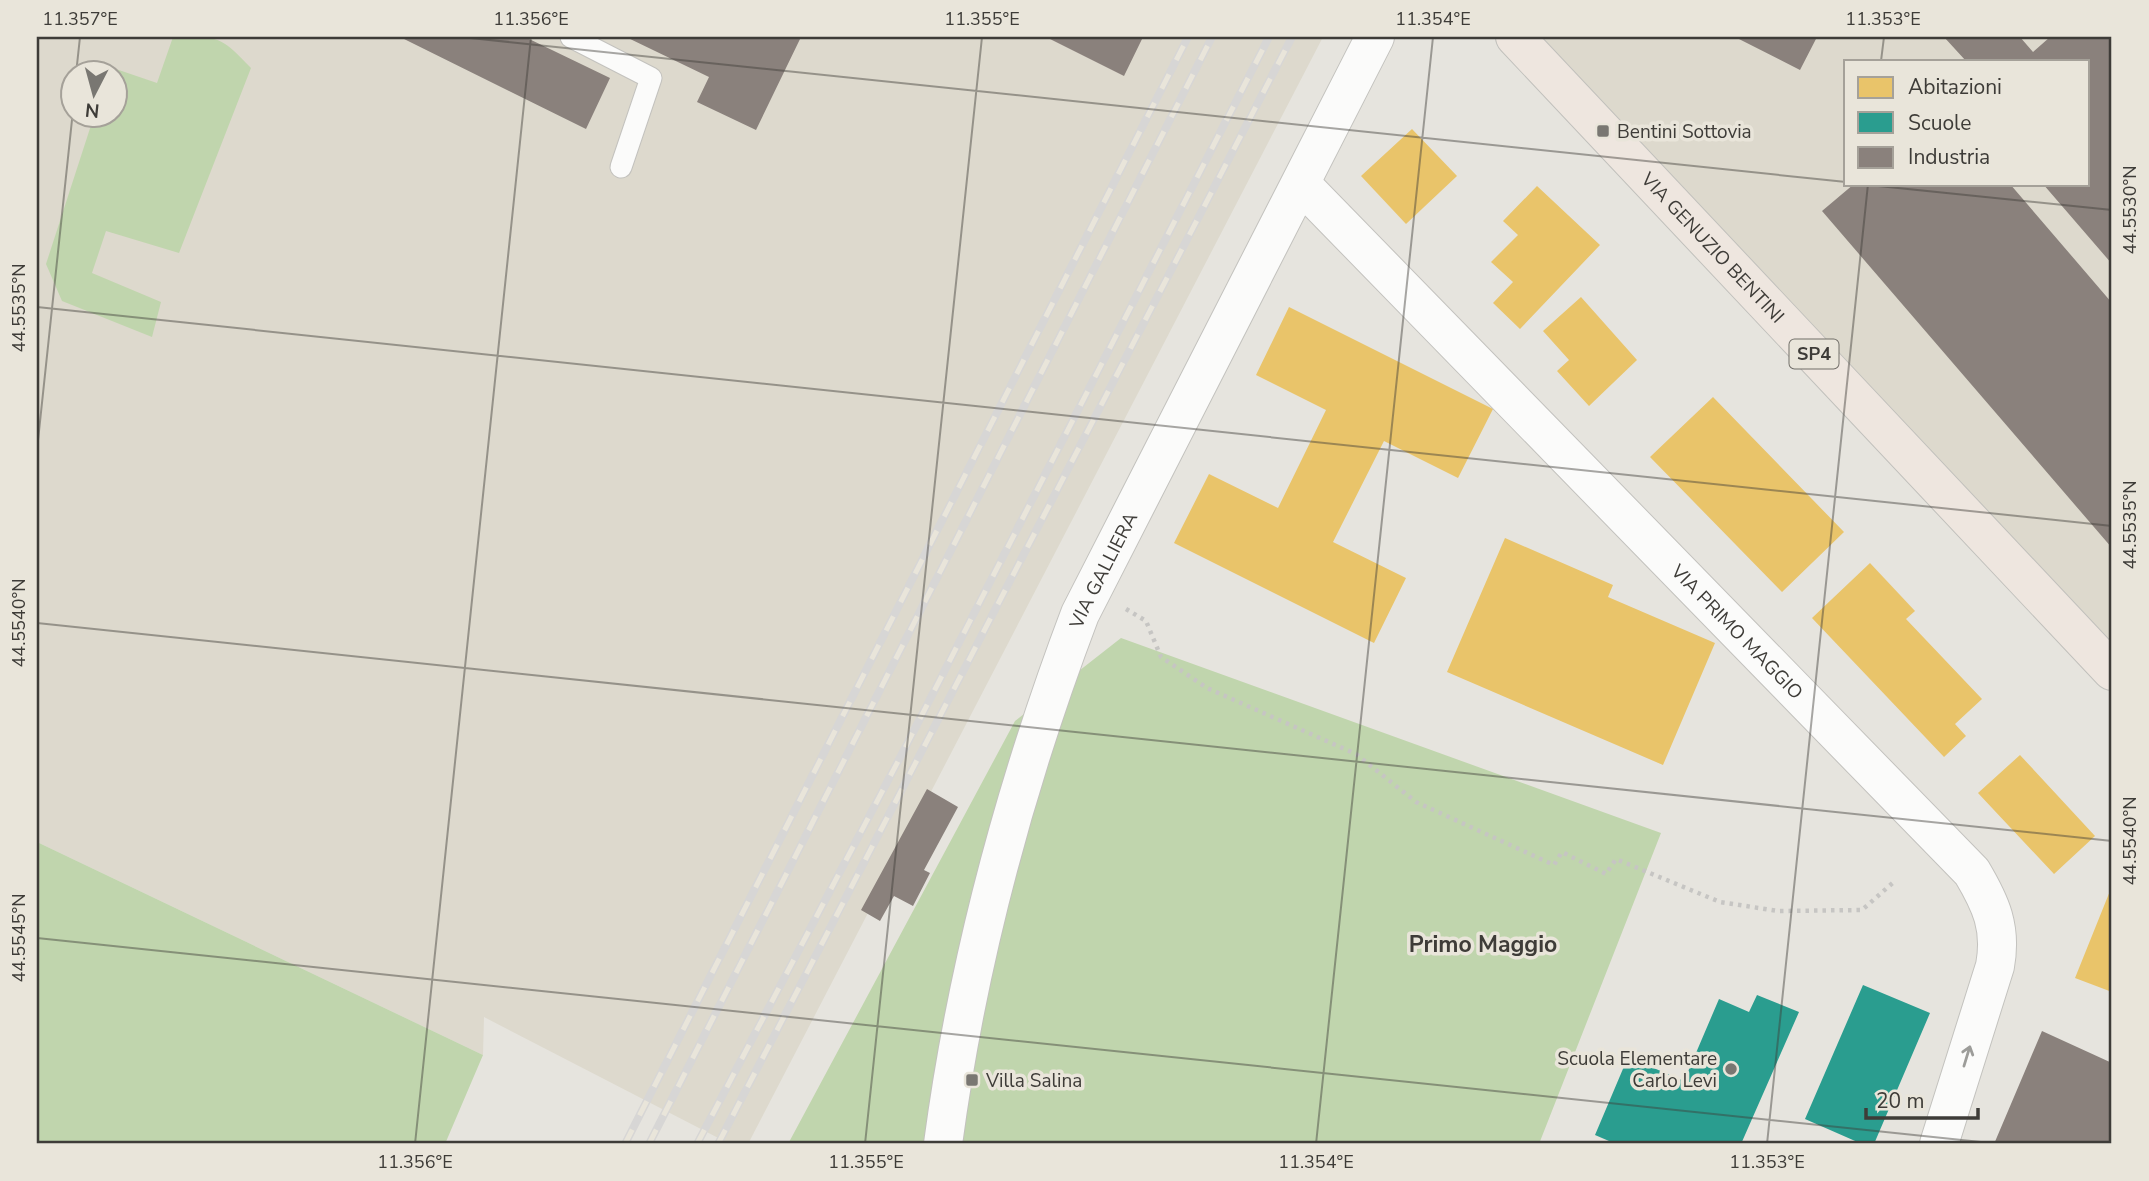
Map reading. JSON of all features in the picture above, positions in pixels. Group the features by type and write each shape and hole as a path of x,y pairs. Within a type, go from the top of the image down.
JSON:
{"main road":[{"name":"VIA GENUZIO BENTINI","path":"1515,37 2112,671"}],"street":[{"name":"VIA GALLIERA","path":"943,1144 950,1093 988,915 1050,693 1086,602 1375,37"},
{"name":"VIA PRIMO MAGGIO","path":"1301,184 1972,872 1989,902 1996,921 1999,942 1995,966 1939,1144"}],"lane":[{"path":"571,37 651,78 621,167"}],"path":[{"path":"1119,605 1146,621 1161,657 1207,688 1356,754 1416,802 1554,865 1562,852 1606,874 1616,859 1720,902 1778,911 1862,910 1896,880"}],"shaded area":[{"path":"37,37 1323,37 748,1144 730,1144 484,1017 483,1055 37,842"},
{"path":"1515,37 2112,37 2112,660"}],"green space":[{"path":"173,37 217,40 232,49 251,68 179,253 106,231 92,273 161,302 152,337 62,301 46,264 89,130 130,130 130,74 157,83"},
{"path":"1121,638 1661,833 1539,1144 788,1144 1015,721"},
{"path":"37,842 483,1055 445,1144 37,1144"}],"building: Abitazioni":[{"path":"1412,129 1457,176 1406,224 1361,176"},
{"path":"1537,186 1600,245 1520,329 1493,303 1513,282 1491,262 1518,235 1503,221"},
{"path":"1581,297 1637,360 1589,406 1557,371 1569,360 1543,331"},
{"path":"1289,307 1493,409 1458,478 1384,441 1333,542 1406,578 1374,643 1174,543 1209,474 1278,508 1326,410 1256,375"},
{"path":"1713,397 1844,532 1782,592 1650,457"},
{"path":"1505,538 1613,585 1608,597 1715,643 1663,765 1447,672"},
{"path":"1870,563 1915,611 1906,619 1982,699 1955,724 1966,736 1944,757 1812,618"},
{"path":"2020,755 2095,836 2054,874 1978,793"},
{"path":"2112,886 2112,992 2075,978"}],"building: Scuole":[{"path":"1863,985 1930,1013 1874,1144 1862,1144 1805,1119"},
{"name":"Scuola Elementare Carlo Levi","path":"1757,995 1799,1012 1741,1144 1616,1144 1595,1135 1628,1057 1684,1081 1719,999 1749,1012"}],"building: Industria":[{"path":"400,37 525,37 610,78 586,129"},
{"path":"626,37 801,37 756,130 697,102 709,77"},
{"path":"1046,37 1143,37 1124,76"},
{"path":"1735,37 1817,37 1800,70"},
{"path":"1944,37 2020,37 2033,52 2050,37 2112,37 2112,264 2045,186 2090,186 2090,60 1965,60"},
{"path":"1852,186 2012,186 2112,303 2112,548 1822,211"},
{"path":"927,789 958,807 924,870 930,873 913,906 894,896 880,921 861,910"},
{"path":"2042,1031 2112,1063 2112,1144 1994,1144"}],"railway":[{"path":"625,1144 1188,37"},
{"path":"649,1144 1212,37"},
{"path":"697,1144 905,748 1269,37"},
{"path":"718,1144 1292,37"}],"place":[{"name":"Bentini Sottovia","path":"1603,131"},
{"name":"Scuola Elementare Carlo Levi","path":"1731,1069"},
{"name":"Villa Salina","path":"972,1080"}],"district":[{"name":"Primo Maggio","path":"1483,944"}]}
